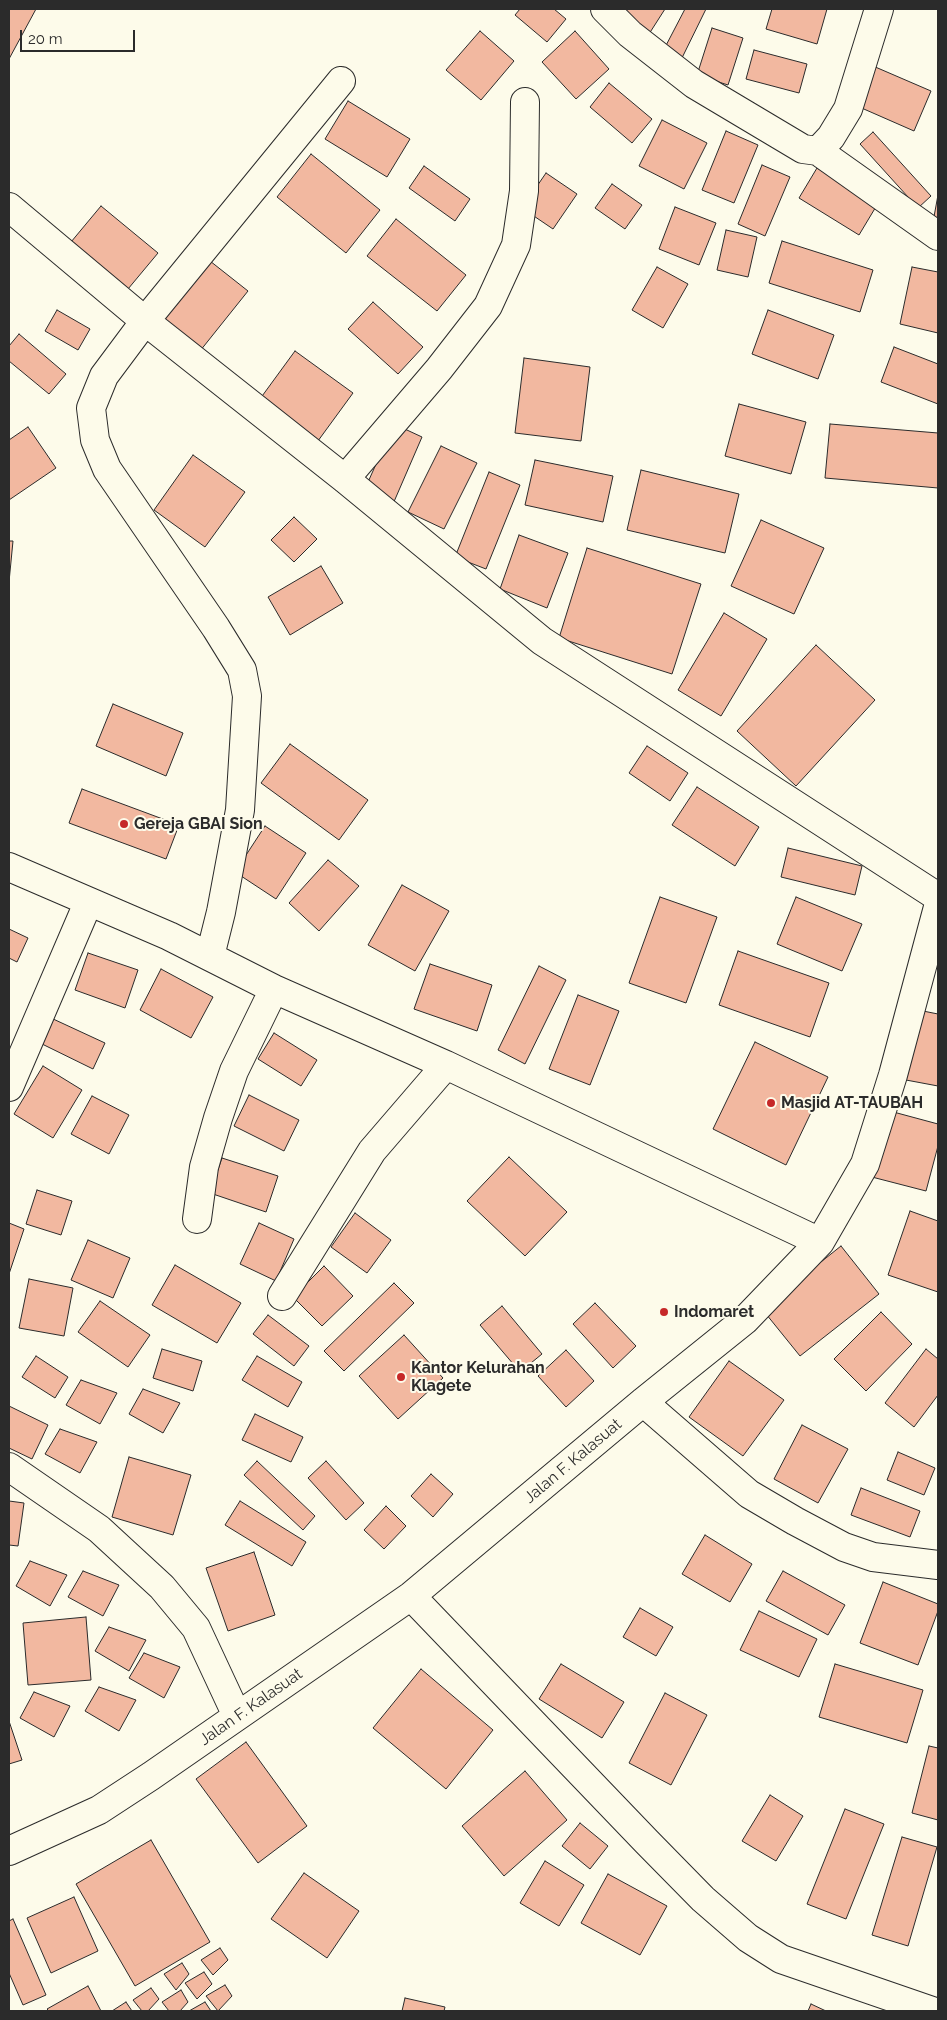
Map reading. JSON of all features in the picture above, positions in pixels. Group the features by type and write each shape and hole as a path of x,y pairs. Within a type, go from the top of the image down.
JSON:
{"street":[{"path":"605,9 630,34 694,84 803,149 818,151 938,236"},
{"path":"818,151 831,137 848,109 880,9"},
{"path":"210,956 221,912 240,810 247,696 242,670 216,628 107,469 95,440 91,408 104,376 145,321 341,81"},
{"path":"345,479 439,369 488,306 516,245 524,191 525,102"},
{"path":"9,207 145,321 345,479 542,641 938,897"},
{"path":"9,867 169,936 274,989 446,1065 820,1242"},
{"path":"9,1088 88,902"},
{"name":"Jalan F. Kalasuat","path":"9,1851 99,1810 411,1596 643,1402 745,1320 820,1242 865,1164 928,987 938,907"},
{"path":"197,1219 204,1168 221,1108 234,1070 274,989"},
{"path":"282,1296 372,1151 446,1065"},
{"path":"643,1402 749,1494 794,1521 844,1547 873,1557 938,1565"},
{"path":"9,1467 99,1529 162,1586 196,1628 238,1716"},
{"path":"411,1596 703,1899 748,1938 781,1958 932,2011"}],"building":[{"path":"9,9 36,9 9,59"},
{"path":"520,9 554,9 566,19 547,42 515,15"},
{"path":"616,9 665,9 649,34"},
{"path":"685,9 706,9 679,64 661,55"},
{"path":"772,9 827,9 817,44 766,29"},
{"path":"712,28 743,38 728,85 697,75"},
{"path":"480,31 514,61 481,100 446,70"},
{"path":"575,31 609,69 576,99 542,62"},
{"path":"754,50 807,64 799,93 746,79"},
{"path":"873,66 931,91 914,131 857,106"},
{"path":"609,83 652,119 632,143 590,107"},
{"path":"348,101 410,139 387,177 325,139"},
{"path":"662,120 707,143 684,189 639,166"},
{"path":"726,131 758,145 734,203 702,190"},
{"path":"873,132 931,196 918,208 860,144"},
{"path":"311,154 380,210 346,253 277,197"},
{"path":"762,165 790,177 765,236 738,224"},
{"path":"424,166 470,199 455,221 409,188"},
{"path":"817,168 877,205 859,235 799,198"},
{"path":"546,173 577,194 553,229 522,208"},
{"path":"612,184 642,205 625,229 595,208"},
{"path":"938,195 938,223 933,222"},
{"path":"101,206 158,253 128,289 71,242"},
{"path":"675,207 716,223 699,265 659,249"},
{"path":"396,219 466,275 437,311 367,256"},
{"path":"726,230 757,237 748,277 717,270"},
{"path":"782,241 873,270 860,312 769,283"},
{"path":"210,261 248,291 196,356 158,325"},
{"path":"657,267 688,284 663,328 632,310"},
{"path":"912,267 938,272 938,333 900,324"},
{"path":"373,302 423,347 398,374 348,329"},
{"path":"57,310 90,329 78,350 45,331"},
{"path":"768,310 834,335 818,379 752,354"},
{"path":"19,334 66,374 49,394 9,361 9,346"},
{"path":"894,347 938,364 938,404 881,382"},
{"path":"295,351 353,393 315,445 257,403"},
{"path":"524,358 590,367 581,441 515,433"},
{"path":"739,404 806,422 791,474 725,456"},
{"path":"394,424 422,437 393,504 364,491"},
{"path":"830,424 938,433 938,488 825,478"},
{"path":"28,427 56,468 9,500 9,440"},
{"path":"441,446 477,463 444,529 408,512"},
{"path":"193,455 245,492 205,547 154,510"},
{"path":"535,460 613,476 603,522 525,505"},
{"path":"641,470 739,494 725,553 627,530"},
{"path":"489,472 520,485 486,569 455,557"},
{"path":"294,517 317,539 294,562 271,540"},
{"path":"761,520 824,548 794,614 731,586"},
{"path":"519,535 568,553 547,608 500,589"},
{"path":"9,541 13,541 9,582"},
{"path":"587,548 701,584 672,674 559,638"},
{"path":"321,566 343,603 290,635 268,597"},
{"path":"724,613 767,639 721,716 678,690"},
{"path":"816,645 875,700 796,786 737,731"},
{"path":"113,704 183,733 166,776 96,746"},
{"path":"290,744 368,800 339,840 261,783"},
{"path":"647,746 688,773 670,801 629,773"},
{"path":"697,787 759,827 735,866 672,825"},
{"name":"Gereja GBAI Sion","path":"82,789 179,825 166,859 69,823"},
{"path":"265,826 306,853 276,899 235,872"},
{"path":"788,848 862,866 855,895 781,877"},
{"path":"328,860 359,886 319,931 289,903"},
{"path":"402,885 449,911 415,971 368,945"},
{"path":"660,897 717,917 686,1003 629,983"},
{"path":"796,897 862,924 842,971 777,944"},
{"path":"9,929 28,938 17,962 9,958"},
{"path":"738,951 829,983 810,1037 719,1005"},
{"path":"88,953 138,970 125,1008 75,990"},
{"path":"430,964 492,985 477,1031 414,1009"},
{"path":"539,966 566,980 525,1064 498,1050"},
{"path":"161,969 213,997 191,1038 140,1010"},
{"path":"578,995 619,1011 590,1085 549,1069"},
{"path":"918,1010 938,1014 938,1086 906,1080"},
{"path":"51,1018 105,1043 93,1069 40,1043"},
{"path":"274,1033 317,1060 301,1086 258,1059"},
{"name":"Masjid AT-TAUBAH","path":"755,1042 828,1077 786,1165 713,1129"},
{"path":"43,1066 82,1090 53,1138 14,1114"},
{"path":"249,1095 299,1120 284,1151 234,1126"},
{"path":"92,1096 129,1115 109,1154 71,1134"},
{"path":"886,1110 938,1124 938,1146 926,1191 868,1176"},
{"path":"509,1157 567,1212 525,1256 467,1201"},
{"path":"222,1158 278,1176 266,1212 210,1193"},
{"path":"37,1190 72,1201 61,1235 26,1224"},
{"path":"910,1211 938,1221 938,1292 888,1275"},
{"path":"355,1213 391,1240 367,1273 331,1247"},
{"path":"9,1223 24,1229 9,1274"},
{"path":"259,1223 294,1239 276,1281 240,1264"},
{"path":"88,1240 130,1258 113,1298 71,1280"},
{"path":"841,1246 879,1294 800,1356 762,1309"},
{"path":"175,1265 241,1303 217,1343 152,1305"},
{"path":"324,1266 353,1296 322,1326 293,1297"},
{"path":"29,1279 73,1288 64,1336 19,1328"},
{"path":"394,1283 414,1303 344,1371 324,1351"},
{"path":"100,1301 150,1335 128,1367 78,1332"},
{"path":"595,1303 636,1346 613,1368 573,1324"},
{"path":"502,1306 542,1354 520,1372 480,1325"},
{"path":"881,1312 912,1344 866,1391 834,1359"},
{"path":"268,1315 309,1346 294,1366 253,1334"},
{"name":"Kantor Kelurahan Klagete","path":"404,1335 443,1378 398,1419 359,1376"},
{"path":"162,1349 202,1361 193,1391 153,1378"},
{"path":"926,1349 938,1359 938,1395 914,1427 885,1403"},
{"name":"Kantor Kelurahan Klagete","path":"566,1350 594,1381 566,1407 538,1376"},
{"path":"36,1356 68,1377 55,1398 22,1377"},
{"path":"257,1356 302,1382 288,1407 242,1380"},
{"path":"729,1361 784,1400 743,1456 689,1417"},
{"path":"81,1380 117,1393 100,1424 66,1405"},
{"path":"143,1389 180,1403 163,1433 129,1414"},
{"path":"9,1406 48,1425 32,1459 9,1448"},
{"path":"255,1414 303,1437 291,1462 242,1440"},
{"path":"802,1425 848,1449 818,1503 774,1479"},
{"path":"60,1429 97,1442 80,1473 45,1454"},
{"path":"898,1452 935,1468 924,1495 887,1480"},
{"path":"129,1457 191,1475 173,1535 112,1517"},
{"path":"257,1461 315,1516 303,1530 244,1475"},
{"path":"326,1461 364,1503 346,1520 308,1478"},
{"path":"431,1474 453,1494 433,1517 411,1496"},
{"path":"861,1488 920,1511 910,1537 851,1515"},
{"path":"9,1501 24,1503 18,1546 9,1545"},
{"path":"240,1501 306,1542 292,1566 225,1525"},
{"path":"386,1506 406,1526 384,1549 364,1530"},
{"path":"705,1535 752,1564 730,1602 682,1574"},
{"path":"254,1552 275,1615 228,1631 206,1568"},
{"path":"30,1561 67,1575 50,1606 16,1586"},
{"path":"83,1571 119,1585 103,1616 68,1597"},
{"path":"783,1571 845,1605 828,1635 766,1601"},
{"path":"883,1582 938,1604 938,1611 918,1665 860,1643"},
{"path":"640,1608 673,1627 656,1656 623,1637"},
{"path":"759,1611 817,1639 799,1677 740,1650"},
{"path":"86,1617 91,1680 28,1685 23,1623"},
{"path":"109,1627 146,1640 129,1671 95,1651"},
{"path":"144,1653 180,1667 164,1698 129,1678"},
{"path":"561,1664 624,1702 602,1738 539,1699"},
{"path":"835,1664 923,1690 907,1743 819,1717"},
{"path":"421,1669 493,1730 446,1789 373,1728"},
{"path":"99,1687 136,1700 119,1731 85,1711"},
{"path":"34,1692 70,1706 54,1737 20,1718"},
{"path":"665,1693 707,1715 671,1785 629,1763"},
{"path":"9,1721 22,1760 9,1764"},
{"path":"246,1742 307,1826 258,1863 196,1779"},
{"path":"929,1746 938,1748 938,1820 912,1813"},
{"path":"525,1771 567,1820 504,1876 462,1826"},
{"path":"770,1795 803,1816 776,1861 742,1841"},
{"path":"845,1809 884,1824 846,1919 807,1904"},
{"path":"580,1823 608,1846 590,1869 562,1846"},
{"path":"902,1837 937,1847 908,1946 872,1935"},
{"path":"151,1840 210,1942 135,1986 76,1884"},
{"path":"545,1861 584,1885 559,1926 520,1903"},
{"path":"304,1873 359,1911 327,1958 271,1919"},
{"path":"608,1874 667,1906 640,1955 581,1923"},
{"path":"74,1897 98,1951 51,1973 27,1918"},
{"path":"13,1919 46,1995 23,2005 9,1973 9,1921"},
{"path":"220,1948 228,1960 213,1975 201,1960"},
{"path":"182,1963 189,1974 176,1990 164,1974"},
{"path":"204,1972 212,1984 197,1999 185,1983"},
{"path":"225,1985 232,1996 218,2011 206,1996"},
{"path":"88,1986 101,2011 49,2011 47,2009"},
{"path":"151,1988 159,1999 148,2011 142,2011 133,2000"},
{"path":"181,1990 188,2002 180,2011 169,2011 162,2002"},
{"path":"405,1998 445,2007 444,2011 402,2011"},
{"path":"126,2002 132,2011 112,2011"},
{"path":"205,2002 211,2011 189,2011"},
{"path":"811,2004 826,2011 808,2011"}],"place":[{"name":"Gereja GBAI Sion","path":"124,824"},
{"name":"Masjid AT-TAUBAH","path":"771,1103"},
{"name":"Indomaret","path":"664,1312"},
{"name":"Kantor Kelurahan Klagete","path":"401,1377"}]}
